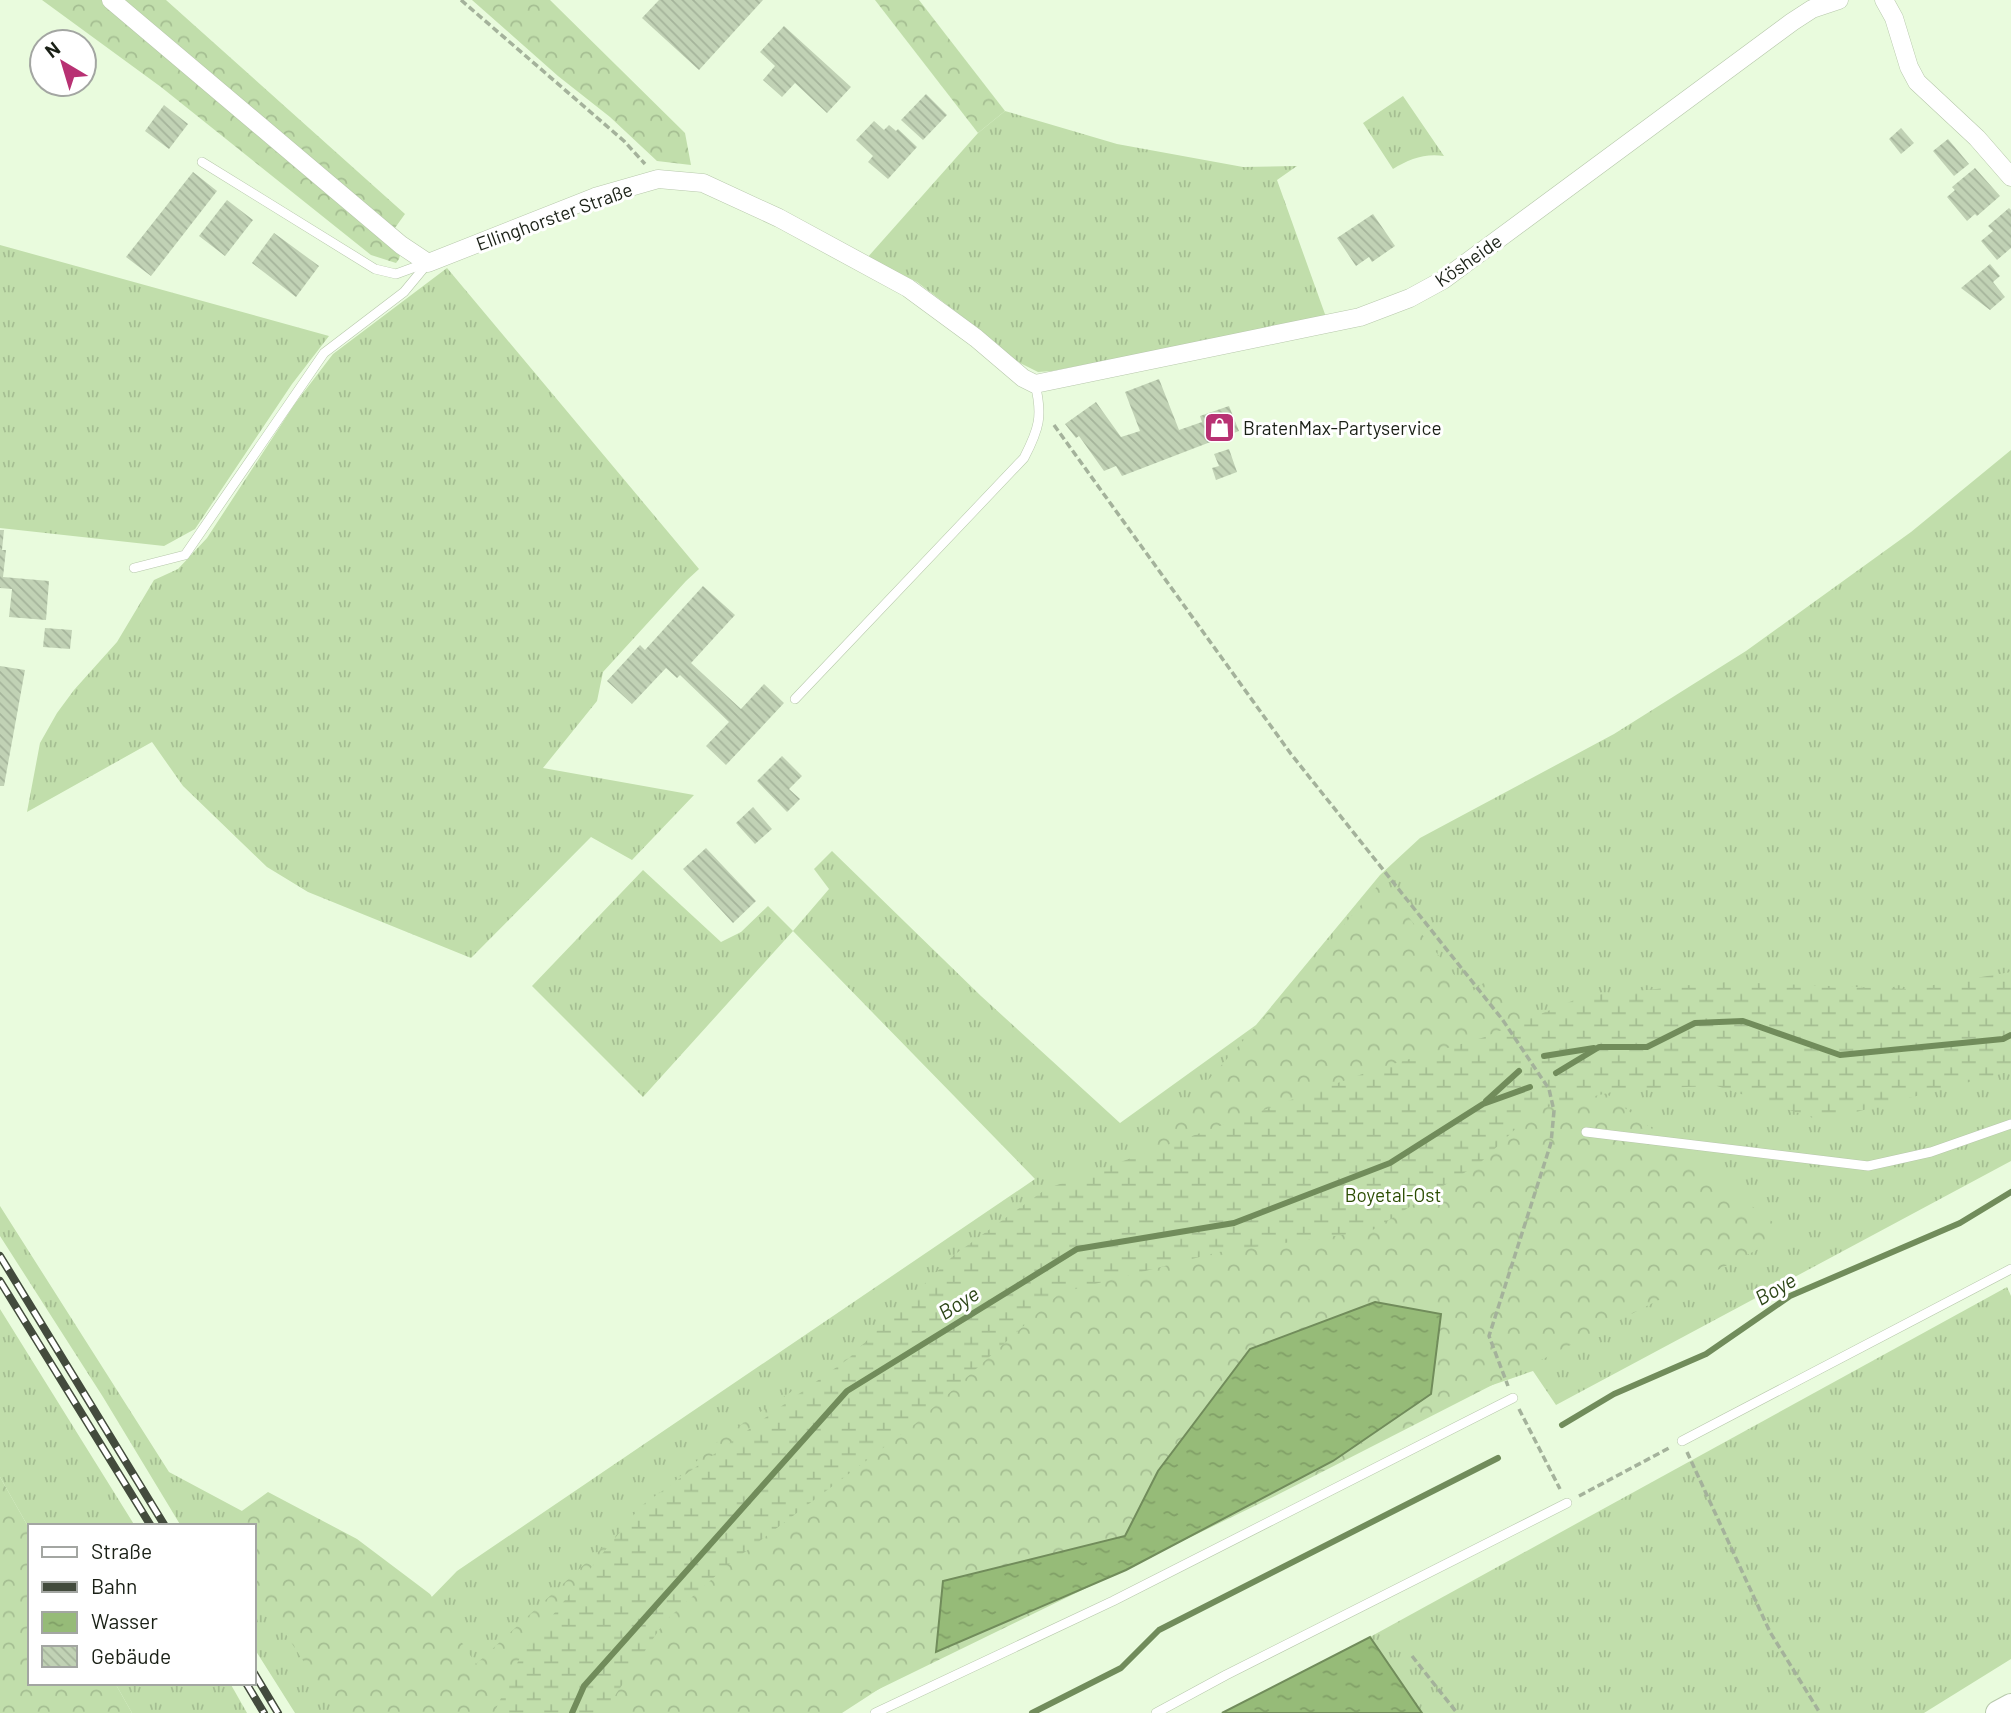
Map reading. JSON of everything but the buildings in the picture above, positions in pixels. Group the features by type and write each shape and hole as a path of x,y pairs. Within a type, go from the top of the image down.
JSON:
{"street":[{"path":"111,0 401,245 428,263"},
{"name":"Kösheide","path":"1035,384 1360,317 1410,298 1443,280 1792,22 1812,9 1839,0"},
{"path":"1884,0 1894,18 1909,67 1917,82 1977,138 2011,177"},
{"name":"Ellinghorster Straße","path":"428,263 595,197 658,179 703,183 779,218 908,288 1035,384"},
{"path":"1998,1713 2011,1706"}],"lane":[{"path":"202,162 374,269 396,274 428,263"},
{"path":"134,568 185,555 324,353 404,292 428,263"},
{"path":"795,699 1024,458 1040,421 1035,384"},
{"path":"1586,1132 1868,1166 1931,1152 2011,1124"},
{"path":"1682,1441 2011,1269"},
{"path":"875,1713 1113,1601 1513,1398"},
{"path":"1156,1713 1238,1668 1567,1503"}],"path":[{"path":"461,0 624,141 658,179"},
{"path":"1040,406 1291,754 1502,1020 1549,1089 1554,1111 1551,1143 1489,1336 1513,1398 1567,1503 1682,1441 1770,1632 1821,1713"},
{"path":"1412,1656 1457,1713"}],"green space":[{"path":"42,0 166,0 405,214 387,239 401,251 399,259 396,263 371,255 161,87 98,41 98,28 80,28"},
{"path":"472,0 550,0 685,133 691,165 657,161 610,117 558,76"},
{"path":"875,0 919,0 1005,111 978,133"},
{"path":"1403,96 1444,156 1417,158 1393,169 1363,123"},
{"path":"1005,111 1117,144 1243,167 1297,166 1277,180 1326,317 1052,371 1038,372 1014,360 917,282 867,258 978,133"},
{"path":"0,245 329,336 292,384 195,529 164,546 0,528"},
{"path":"447,268 699,569 603,672 597,701 543,768 694,795 632,860 591,837 471,958 308,892 267,867 183,786 152,742 27,812 40,743 74,690 117,642 154,580 178,569 207,538 294,405 333,354"},
{"path":"2011,450 2011,1161 1556,1405 1533,1371 1437,1404 936,1652 842,1713 295,1713 256,1651 256,1524 180,1524 103,1397 0,1236 0,1206 169,1472 422,1607 457,1571 1035,1179 793,931 829,889 814,869 832,851 981,996 1120,1123 1256,1025 1380,875 1420,838 1614,734 1746,651 1911,532"},
{"path":"643,870 721,942 741,932 768,906 793,931 643,1097 532,986"},
{"name":"Boyetal-Ost","path":"1381,882 1469,994 1490,978 1555,1054 1788,1234 1277,1495 830,1713 337,1713 256,1588 256,1524 224,1524 268,1492 357,1539 430,1594 476,1664 724,1436 1130,1168"},
{"path":"2011,972 2011,1071 1822,1121 1717,1086 1625,1089 1535,1110 1480,1163 1371,1231 1219,1252 1060,1293 915,1424 729,1564 665,1621 614,1697 611,1713 494,1713 522,1653 641,1506 848,1359 954,1255 1046,1189 1379,1068 1485,1037 1584,996 1728,982 1910,989"},
{"path":"2007,1287 2011,1296 2011,1659 1924,1713 1422,1713 1370,1637"},
{"path":"0,1309 134,1524 28,1524 28,1526 0,1477"},
{"path":"0,1477 28,1526 28,1685 116,1685 132,1713 0,1713"},
{"path":"116,1685 231,1685 247,1713 132,1713"}],"water":[{"path":"1375,1302 1441,1314 1431,1394 1333,1461 1126,1570 936,1652 943,1581 1125,1536 1158,1471 1250,1349"},
{"path":"1370,1637 1422,1713 1222,1713"}],"waterway":[{"name":"Boye","path":"1556,1073 1599,1047 1647,1047 1695,1023 1743,1021 1840,1055 2003,1039 2011,1035"},
{"name":"Boye","path":"1544,1056 1594,1048"},
{"name":"Boye","path":"1486,1101 1519,1071"},
{"name":"Boye","path":"572,1713 584,1686 847,1391 1077,1249 1234,1223 1390,1163 1483,1104 1530,1087"},
{"name":"Boye","path":"1562,1425 1614,1394 1706,1354 1790,1296 1960,1223 2011,1192"},
{"name":"Boye","path":"1032,1713 1121,1668 1159,1630 1498,1458"}],"railway":[{"path":"0,1256 164,1524"},
{"path":"0,1281 150,1524"},
{"path":"256,1676 278,1713"},
{"path":"247,1685 264,1713"}],"place":[{"name":"BratenMax-Partyservice","path":"1220,427"}]}
